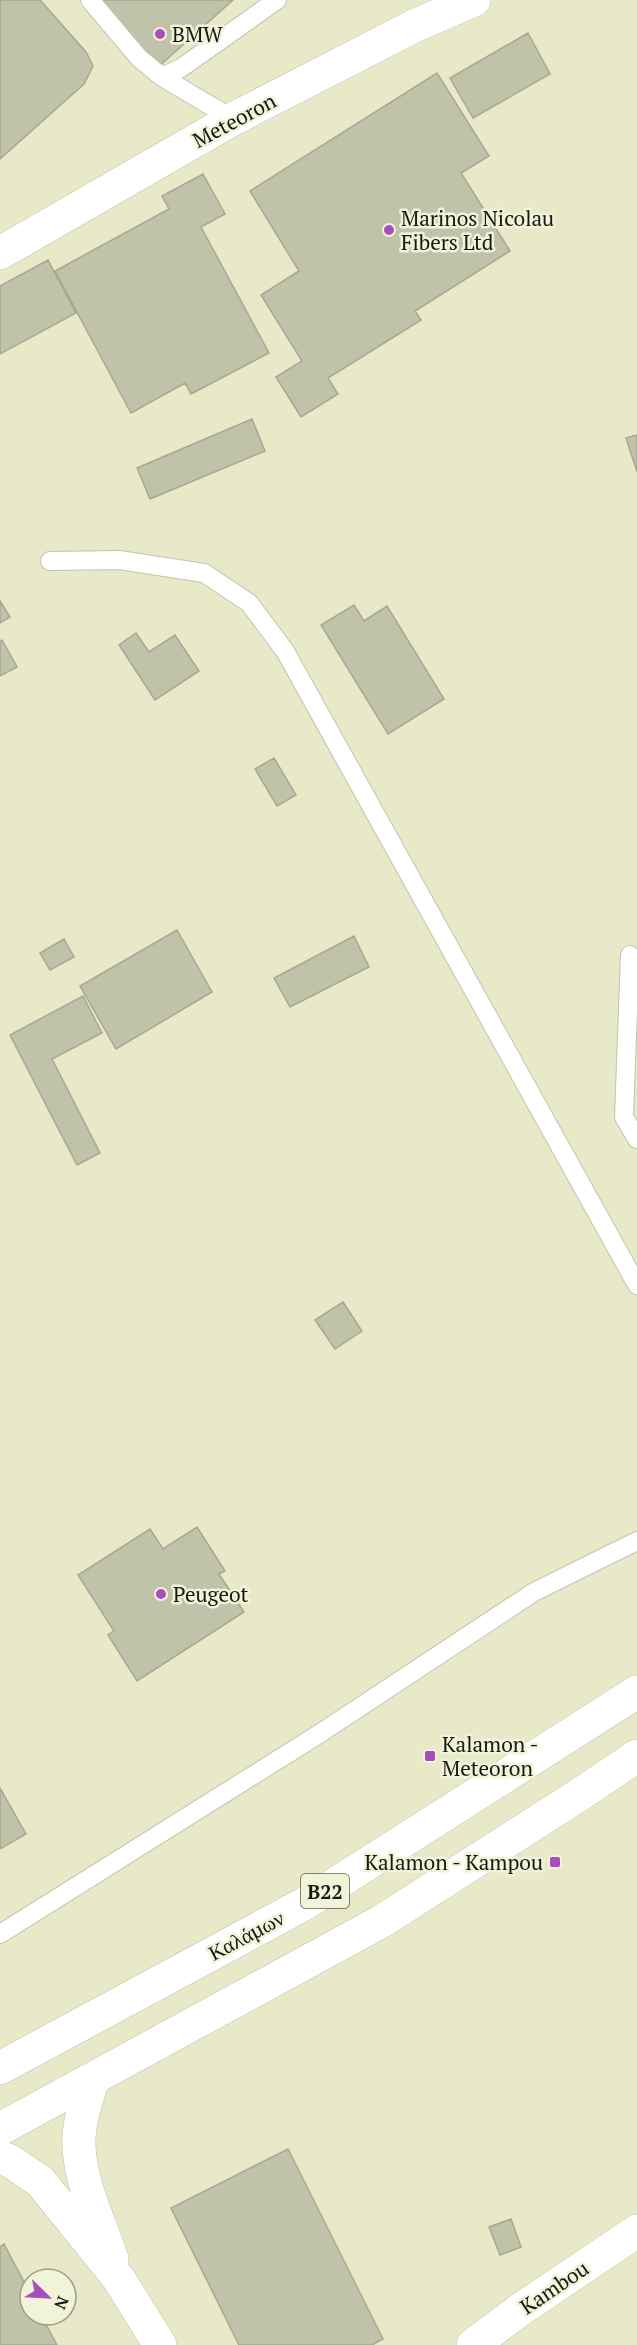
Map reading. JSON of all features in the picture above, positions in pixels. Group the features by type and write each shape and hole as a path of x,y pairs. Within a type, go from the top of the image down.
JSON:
{"main road":[{"name":"Meteoron","path":"0,253 233,119 416,25 470,0"},
{"name":"Καλάμων","path":"0,2068 304,1904 637,1692"},
{"name":"B22","path":"0,2129 382,1921 637,1756"},
{"path":"93,2079 81,2121 79,2139 82,2169 119,2279"},
{"path":"0,2157 10,2161 39,2181 119,2279 160,2345"},
{"name":"Kambou","path":"473,2345 521,2308 637,2231"}],"lane":[{"path":"90,0 139,58 162,77 233,119"},
{"path":"162,77 182,68 277,0"},
{"path":"50,561 119,560 204,573 249,603 285,651 637,1285"},
{"path":"630,956 624,1118 637,1139"},
{"path":"0,1934 320,1734 534,1592 637,1540"}],"shaded area":[{"path":"0,0 637,0 637,2345 0,2345"}],"building":[{"path":"0,0 40,0 86,52 93,66 84,84 0,159"},
{"name":"BMW","path":"95,0 233,0 156,69"},
{"path":"528,33 550,74 473,118 450,78"},
{"path":"437,73 489,156 461,173 510,251 415,311 421,320 328,378 338,394 301,417 276,377 302,361 261,295 299,271 250,191"},
{"path":"203,174 225,214 201,227 269,353 191,394 185,383 131,413 55,271 169,209 162,196"},
{"path":"48,260 76,313 0,354 0,286"},
{"path":"252,419 265,451 150,499 137,468"},
{"path":"637,435 637,472 626,438"},
{"path":"0,601 10,617 0,623"},
{"path":"354,605 364,621 387,606 444,699 388,734 321,625"},
{"path":"136,633 149,652 175,635 199,671 155,700 119,645"},
{"path":"2,640 17,667 0,676 0,642"},
{"path":"274,758 296,795 277,806 255,769"},
{"path":"177,930 212,992 116,1049 80,986"},
{"path":"354,936 369,967 290,1007 274,978"},
{"path":"64,939 74,957 50,970 40,953"},
{"path":"83,996 102,1033 52,1059 100,1153 77,1165 10,1035"},
{"path":"343,1302 362,1331 335,1349 315,1320"},
{"name":"Peugeot","path":"197,1527 225,1571 219,1574 244,1612 137,1681 108,1635 114,1631 78,1575 150,1529 163,1549"},
{"path":"0,1788 26,1834 0,1849"},
{"path":"288,2149 383,2339 372,2345 239,2345 171,2208"},
{"path":"511,2219 521,2247 500,2255 489,2227"},
{"path":"4,2244 18,2270 18,2327 47,2327 57,2345 0,2345 0,2247"}],"place":[{"name":"BMW","path":"160,34"},
{"name":"Marinos Nicolau Fibers Ltd","path":"389,230"},
{"name":"Peugeot","path":"161,1594"},
{"name":"Kalamon - Meteoron","path":"430,1756"},
{"name":"Kalamon - Kampou","path":"555,1862"}]}
